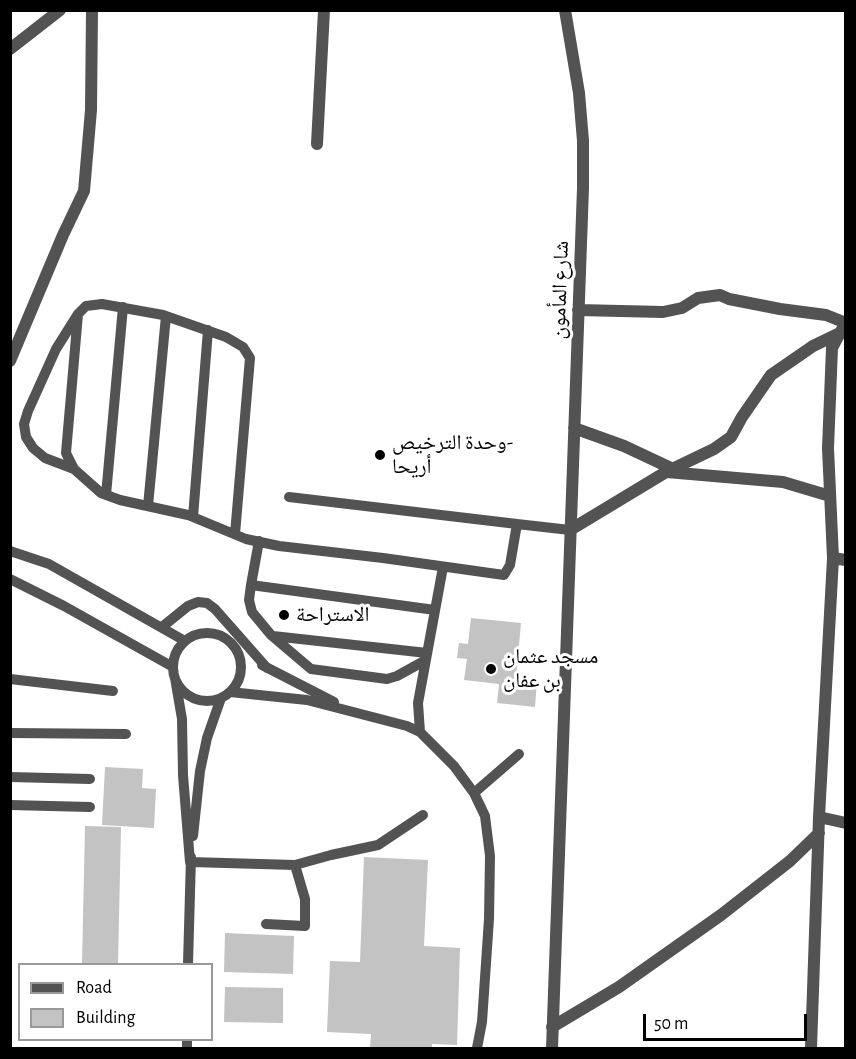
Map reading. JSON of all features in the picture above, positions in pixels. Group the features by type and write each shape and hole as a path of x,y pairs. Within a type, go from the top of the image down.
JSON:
{"street":[{"path":"10,49 60,10"},
{"path":"10,361 84,191 91,110 92,10"},
{"path":"317,144 324,10"},
{"name":"شارع المأمون","path":"552,1048 583,141 579,93 565,10"},
{"path":"578,310 663,312 682,308 698,298 720,295 729,300 826,315 844,325"},
{"path":"570,530 670,470 714,449 731,437 771,375 844,325"},
{"path":"811,1048 819,817 839,559 830,496 828,448 832,348 844,325"},
{"path":"574,428 624,446 670,470 783,482 830,496"},
{"path":"819,817 846,823"},
{"path":"552,1027 619,987 721,915 790,861 819,833"}],"lane":[{"path":"235,534 250,358 243,347 226,337 166,316 102,304 86,306 78,314 56,349 24,424 26,437 33,448 45,458 74,469 101,493 193,517 235,534 279,546 504,575 510,565 517,524"},
{"path":"106,495 123,307"},
{"path":"74,469 66,453 78,314"},
{"path":"148,506 166,316"},
{"path":"193,517 208,330"},
{"path":"289,497 570,530"},
{"path":"259,541 249,600 252,612 271,635 311,669 387,679 397,676 427,657"},
{"path":"10,551 49,564 185,641"},
{"path":"420,732 417,703 443,567"},
{"path":"10,579 64,606 173,667"},
{"path":"251,585 435,610"},
{"path":"162,627 188,606 198,602 207,603 215,609 267,668"},
{"path":"175,678 181,689 189,696 199,700 210,701 225,695 237,684 241,663 238,652 232,643 211,632 199,633 185,641 180,645 175,656 173,667 182,719 183,775 190,862"},
{"path":"271,635 427,657"},
{"path":"238,652 351,710"},
{"path":"10,679 113,691"},
{"path":"225,695 307,700 407,726 420,732 454,766 474,793 485,816 490,856 489,919 482,1022 477,1048"},
{"path":"188,963 190,862 200,771 207,738 225,695"},
{"path":"10,733 126,734"},
{"path":"474,793 519,754"},
{"path":"10,777 90,779"},
{"path":"10,805 90,807"},
{"path":"190,862 295,865 378,845 423,815"},
{"path":"266,924 305,926 305,899 295,865"}],"building":[{"name":"مسجد عثمان بن عفان","path":"471,618 521,623 516,679 537,681 535,707 497,703 499,684 464,680 467,659 457,658 459,643 468,644"},
{"path":"105,767 143,769 142,788 156,789 154,828 102,825"},
{"path":"85,826 121,827 118,963 82,963"},
{"path":"364,857 428,860 424,946 460,948 457,1045 432,1044 432,1048 370,1048 371,1034 327,1032 330,961 360,962"},
{"path":"225,933 294,936 293,974 224,972"},
{"path":"225,987 283,988 283,1023 224,1022"}],"place":[{"name":"وحدة الترخيص- أريحا","path":"380,455"},
{"name":"الاستراحة","path":"284,615"},
{"name":"مسجد عثمان بن عفان","path":"491,669"}]}
